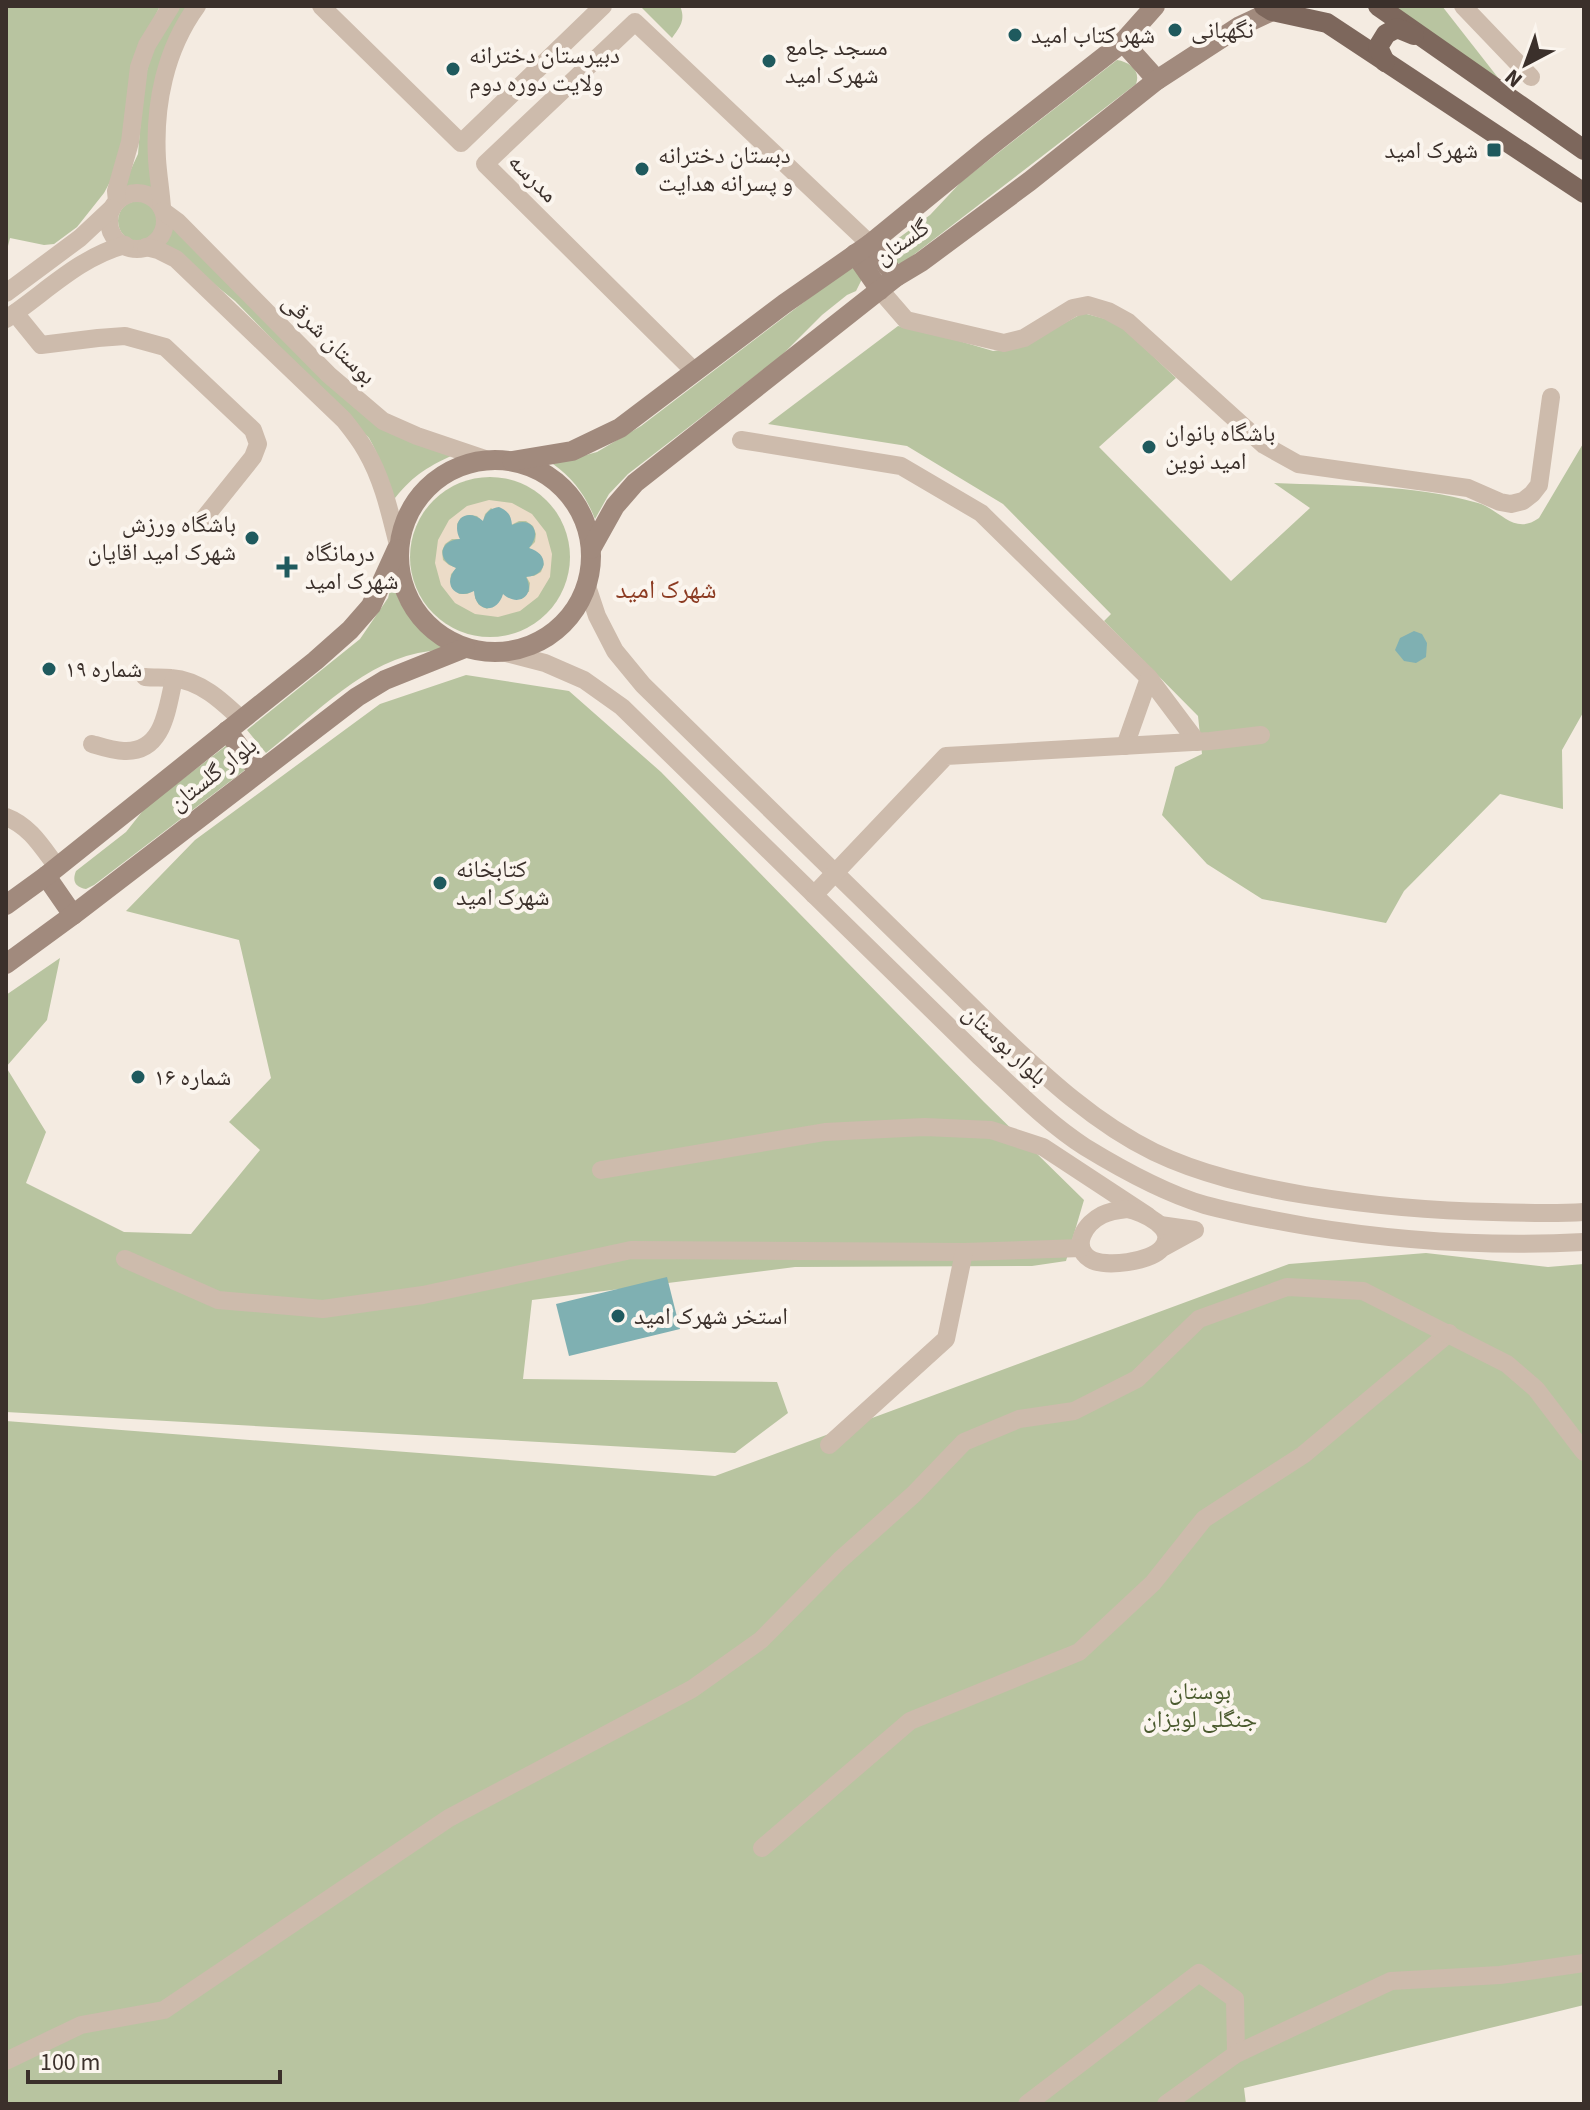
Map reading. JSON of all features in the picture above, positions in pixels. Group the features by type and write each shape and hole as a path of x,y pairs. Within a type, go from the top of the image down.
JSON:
{"main road":[{"name":"گلستان","path":"512,461 572,451 620,428 862,249 1123,42 1155,6"},
{"path":"1275,10 1313,6"},
{"path":"1378,6 1584,150"},
{"name":"گلستان","path":"591,549 615,506 635,483 888,283 1030,181 1157,80 1240,26 1275,10"},
{"path":"1275,10 1327,23 1584,193"},
{"path":"1385,62 1378,47 1386,34 1397,28 1422,37"},
{"path":"1123,42 1157,80"},
{"path":"862,249 888,283"},
{"path":"512,461 542,472 571,497 588,530 591,568 579,604 555,632 521,649 483,652 465,648 440,635 419,615 402,581 398,545 411,508 435,480 469,463 512,461"},
{"name":"بلوار گلستان","path":"6,905 52,872 350,630 371,606 398,545"},
{"name":"بلوار گلستان","path":"6,964 357,697 385,680 465,648"},
{"path":"234,726 259,772"},
{"path":"52,872 73,915"}],"street":[{"path":"6,293 80,238 115,205 124,196 141,193 157,201 165,218 162,233 146,247 131,248 119,241 111,229 110,215 115,205 130,142 139,67 147,45 171,6"},
{"path":"162,210 157,157 158,112 165,72 176,41 197,6"},
{"path":"321,6 461,143 603,6"},
{"path":"1463,6 1531,77"},
{"name":"مدرسه","path":"695,372 485,164 635,22 862,249"},
{"name":"بوستان شرقی","path":"162,210 178,222 359,403 383,421 488,460"},
{"path":"125,245 77,267 11,316 41,345 125,336 165,347 253,430 258,444 253,457 197,527"},
{"name":"بوستان شرقی","path":"146,247 176,259 344,420 373,464 384,490 398,545"},
{"path":"888,283 906,320 1004,343 1024,338 1073,308 1088,305 1108,311 1128,322 1264,445 1298,464 1468,488 1511,504 1523,501 1539,485 1551,397"},
{"path":"741,440 901,466 981,513 1149,678 1197,742"},
{"name":"بلوار بوستان","path":"587,586 597,616 615,651 643,685 1049,1080 1100,1121 1154,1152 1212,1176 1275,1190 1350,1203 1441,1211 1584,1212"},
{"name":"بلوار بوستان","path":"502,652 545,663 584,680 622,707 1029,1103 1083,1145 1141,1179 1203,1204 1269,1220 1347,1232 1439,1241 1575,1243"},
{"path":"147,672 162,680 171,678 195,684 211,693 234,726"},
{"path":"92,744 133,751 158,736 171,678"},
{"path":"1125,746 1149,678"},
{"path":"814,895 946,756 1197,742 1261,735"},
{"path":"6,817 18,821 30,831 52,872"},
{"path":"1029,1103 1049,1080"},
{"path":"601,1170 825,1132 925,1127 991,1130 1043,1147 1154,1220 1165,1231 1164,1247"},
{"path":"1195,1230 1154,1220 1127,1209 1116,1210 1096,1218 1084,1230 1080,1238 1081,1248 1086,1256 1095,1261 1119,1263 1139,1260 1158,1252 1195,1230 1212,1176"},
{"path":"1091,1178 1105,1213"},
{"path":"1575,1243 1584,1212"},
{"path":"1560,1213 1575,1243"},
{"path":"125,1259 218,1300 323,1309 423,1295 631,1250 964,1252 1081,1248"},
{"path":"829,1445 946,1339 964,1252"},
{"path":"6,2061 81,2025 164,2010 449,1818 692,1689 761,1640 964,1442 1019,1419 1074,1411 1137,1379 1199,1319 1287,1287 1363,1291 1507,1364 1536,1389 1584,1452"},
{"path":"762,1848 910,1721 1079,1652 1153,1583 1204,1519 1303,1455 1449,1333"},
{"path":"1166,2104 1236,2054 1391,1981 1500,1975 1584,1963"},
{"path":"1027,2104 1199,1973 1235,1999 1236,2054"}],"green space":[{"path":"6,6 160,6 136,55 123,139 111,180 77,227 54,244 10,238 6,246"},
{"path":"179,6 189,6 171,37 158,194 139,189 120,193 138,154 147,70 153,51"},
{"path":"640,6 680,6 680,27 672,38"},
{"path":"1388,6 1442,6 1503,84"},
{"path":"1117,60 1133,68 1137,75 1136,84 903,263 896,264 886,250 896,240 930,215 962,181"},
{"path":"138,201 152,207 158,221 152,235 138,241 124,235 118,221 124,207"},
{"path":"172,223 311,367 453,455 419,474 392,502 383,469 369,438 235,301 193,267 160,246"},
{"path":"850,267 857,270 862,279 856,291 822,315 781,356 628,474 609,494 595,519 578,488 553,464 597,452 641,426"},
{"path":"1083,313 1117,322 1176,378 1099,447 1231,581 1310,508 1274,483 1428,492 1478,503 1515,523 1530,523 1539,518 1584,442 1584,711 1562,750 1563,809 1500,794 1404,891 1386,923 1262,899 1207,864 1162,815 1175,767 1202,754 1198,716 1104,621 1111,614 1003,504 907,446 768,424 898,326 993,351 1019,348"},
{"path":"490,477 521,483 547,500 564,526 570,557 564,588 547,614 521,631 490,637 459,631 433,614 416,588 410,557 416,526 433,500 459,483"},
{"path":"393,580 407,614 434,638 456,652 430,651 384,665 342,690 266,753 247,730 360,639 388,598"},
{"path":"466,675 569,691 661,772 1084,1200 1066,1261 1032,1266 795,1267 532,1300 523,1379 777,1382 788,1413 735,1453 6,1412 6,1067 46,1132 26,1183 124,1232 191,1234 260,1150 229,1122 271,1078 239,940 126,911 195,840 380,704"},
{"path":"227,745 245,770 94,885 86,889 77,885 74,878 76,871 126,832 145,808"},
{"path":"60,958 47,1020 6,1067 6,995"},
{"name":"بوستان جنگلی لویزان","path":"1426,1253 1548,1267 1584,1264 1584,2005 1244,2088 1246,2104 6,2104 6,1421 715,1476 1289,1264"}],"shaded area":[{"path":"489,500 512,503 532,514 546,532 552,554 550,577 538,597 520,611 498,617 475,614 455,603 441,585 435,563 438,540 449,520 467,506","holes":["491,508 511,525 526,521 533,526 535,542 529,548 544,564 541,572 526,576 530,583 529,592 503,594 487,609 479,605 475,590 459,594 450,582 451,574 457,568 443,560 442,551 452,539 460,539 457,524 461,518 477,516 483,522"]}],"water":[{"path":"499,507 508,514 512,525 525,522 533,527 535,536 529,548 540,555 544,564 539,572 526,577 529,589 524,598 515,600 503,594 496,605 487,608 478,603 474,591 461,594 453,589 450,580 456,568 445,561 443,551 448,543 460,539 457,526 462,518 471,515 483,521 488,511"},
{"path":"1414,631 1422,634 1427,643 1426,657 1416,663 1404,661 1395,650 1400,638"},
{"name":"استخر شهرک امید","path":"667,1277 680,1329 569,1356 556,1304"}],"place":[{"name":"نگهبانی","path":"1175,30"},
{"name":"شهر کتاب امید","path":"1015,35"},
{"name":"مسجد جامع شهرک امید","path":"769,61"},
{"name":"دبیرستان دخترانه ولایت دوره دوم","path":"453,69"},
{"name":"شهرک امید","path":"1494,150"},
{"name":"دبستان دخترانه و پسرانه هدایت","path":"642,169"},
{"name":"باشگاه بانوان امید نوین","path":"1149,447"},
{"name":"باشگاه ورزش شهرک امید اقایان","path":"252,538"},
{"name":"درمانگاه شهرک امید","path":"287,567"},
{"name":"شماره ۱۹","path":"49,669"},
{"name":"کتابخانه شهرک امید","path":"440,883"},
{"name":"شماره ۱۶","path":"138,1077"},
{"name":"استخر شهرک امید","path":"618,1316"}],"district":[{"name":"شهرک امید","path":"666,589"}]}
